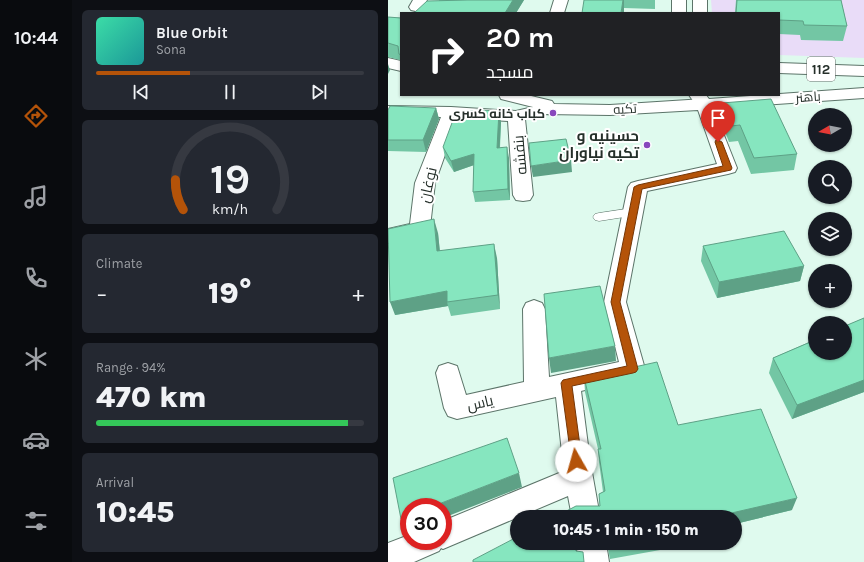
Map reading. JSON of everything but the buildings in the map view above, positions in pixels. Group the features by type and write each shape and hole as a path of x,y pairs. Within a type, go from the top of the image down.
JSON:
{"street":[{"path":"420,0 416,7 454,12"},
{"path":"557,12 561,0"},
{"path":"679,0 679,12"},
{"path":"700,0 700,12"},
{"path":"388,63 400,66"},
{"name":"باهنر","path":"780,68 864,71"},
{"name":"باهنر","path":"780,96 864,92"},
{"path":"512,96 546,103"},
{"name":"باهنر","path":"701,99 771,96"},
{"path":"633,212 638,187 728,168 701,99"},
{"name":"تکیه","path":"546,103 610,110 701,99"},
{"path":"390,114 451,112 516,116 546,103"},
{"name":"نوغان","path":"388,236 418,230 420,227 425,183 451,112"},
{"name":"بنفشه","path":"516,116 523,195"},
{"name":"یاس","path":"448,373 457,408 537,389 633,369 615,302 633,212"},
{"path":"534,309 537,389"},
{"path":"567,383 585,510"},
{"path":"452,531 580,478"},
{"path":"388,558 408,550"},
{"path":"592,550 594,562"}],"lane":[{"path":"599,217 633,212"}],"shaded area":[{"path":"711,0 864,0 864,58 780,55 780,12 712,12"}],"place":[{"name":"کباب خانه کسری","path":"553,113"},
{"name":"حسینیه و تکیه نیاوران","path":"647,145"}],"route":[{"path":"576,461 567,383 633,369 615,302 638,187 728,168 718,142"}]}
